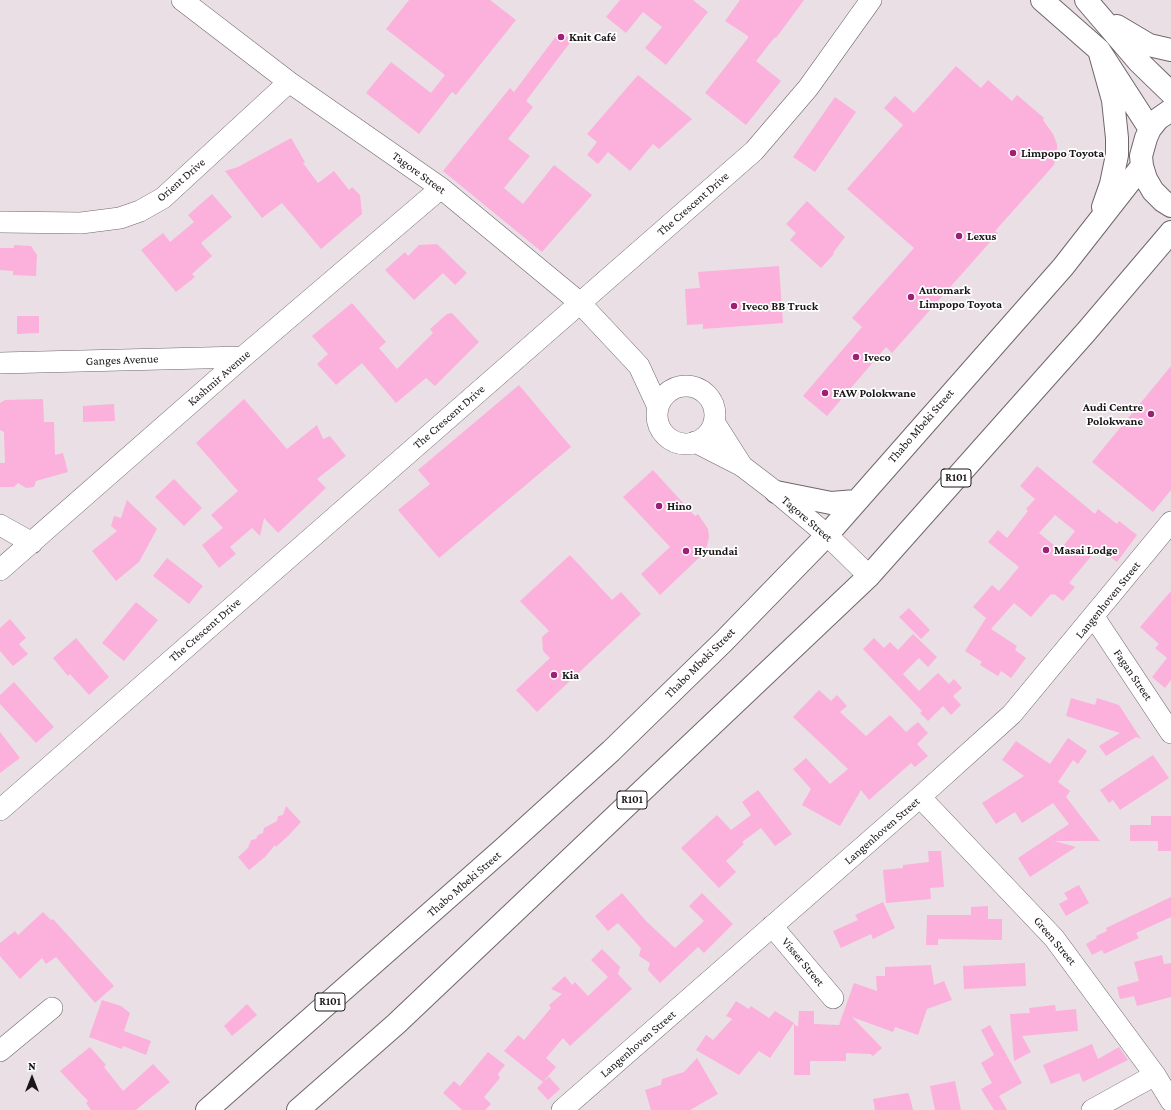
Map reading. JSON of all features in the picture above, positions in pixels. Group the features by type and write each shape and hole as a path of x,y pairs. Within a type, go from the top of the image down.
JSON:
{"main road":[{"path":"1042,0 1099,50 1150,129"},
{"path":"1086,0 1104,19 1139,62 1171,94"},
{"path":"1104,19 1149,45 1171,50"},
{"path":"1098,221 1111,184 1117,155 1118,138 1113,100 1099,50"},
{"path":"1171,110 1158,119 1150,129 1143,147 1142,166 1146,179 1153,191 1163,201 1171,206"},
{"name":"Thabo Mbeki Street","path":"207,1110 503,849 611,751 723,642 827,535 1063,267 1142,166"},
{"name":"R101","path":"298,1110 396,1024 869,576 1086,332 1161,255 1171,232"},
{"path":"776,492 831,504 856,501"}],"street":[{"name":"Tagore Street","path":"182,0 289,82 441,188 579,302 639,366 658,407 658,423 668,437 681,443 695,442 742,466 776,492 827,535 869,576"},
{"name":"The Crescent Drive","path":"0,810 579,302 754,151 808,88 871,0"},
{"name":"Orient Drive","path":"0,222 81,223 120,218 140,211 163,198 289,82"},
{"name":"Kashmir Avenue","path":"0,570 243,357 441,188"},
{"name":"Ganges Avenue","path":"0,363 243,357"},
{"name":"Tagore Street","path":"639,366 678,387 687,386 697,388 706,394 715,409 714,422 742,466"},
{"path":"658,407 665,394 678,387"},
{"path":"695,442 707,434 714,422"},
{"name":"Langenhoven Street","path":"562,1110 920,798 1012,714 1094,617 1171,522"},
{"path":"0,525 32,542"},
{"name":"Fagan Street","path":"1094,617 1171,733"},
{"name":"Green Street","path":"920,798 1054,938 1155,1074 1171,1101"},
{"name":"Visser Street","path":"772,926 833,998"},
{"path":"0,1051 52,1008"},
{"path":"1092,1110 1155,1074"}],"building":[{"path":"409,0 490,0 516,20 456,95 452,92 419,134 366,93 391,62 431,93 445,75 386,29"},
{"path":"620,0 693,0 708,12 666,65 645,48 662,27 643,12 626,33 606,17"},
{"path":"740,0 804,0 776,38 775,37 756,61 781,81 746,125 705,93 748,38 748,36 725,21"},
{"path":"560,31 572,40 526,101 533,107 508,139 530,156 504,188 523,204 554,165 592,195 542,252 443,171 510,88 514,92"},
{"path":"956,66 981,88 988,80 1012,101 1017,95 1044,118 1043,120 1053,134 1057,144 1057,154 1054,165 995,231 998,233 892,353 886,347 827,416 803,396 862,327 852,318 914,248 847,189 903,125 884,108 895,96 914,113"},
{"path":"638,75 692,119 659,149 653,144 630,171 608,152 598,164 587,155 597,142 587,134"},
{"path":"835,97 856,112 815,172 793,157"},
{"path":"291,138 305,162 303,163 318,183 334,171 349,190 352,187 360,195 362,214 321,249 282,203 262,218 225,171 238,167"},
{"path":"212,194 232,217 201,243 212,256 192,274 195,277 176,292 141,250 163,233 170,242 194,222 188,215"},
{"path":"807,201 845,237 833,253 834,254 821,268 790,240 796,233 786,224"},
{"path":"437,244 467,273 455,285 443,273 414,300 385,270 405,252 408,256 419,245"},
{"path":"14,245 31,246 37,255 36,276 13,275 13,271 0,270 0,248 14,248"},
{"name":"Iveco BB Truck","path":"779,266 783,323 703,329 703,324 687,325 685,289 700,288 698,272"},
{"path":"352,303 386,342 379,348 397,369 433,333 430,329 447,314 452,313 479,342 435,386 426,378 396,403 362,363 336,385 317,364 328,354 312,336"},
{"path":"17,316 39,316 39,333 17,334"},
{"name":"Audi Centre Polokwane","path":"1171,366 1171,490 1153,512 1092,462"},
{"path":"519,385 571,447 439,558 398,510 430,484 418,470"},
{"path":"43,399 44,422 54,422 55,455 63,453 68,472 36,481 34,487 26,488 18,483 14,487 0,487 0,463 5,463 4,432 0,430 0,403 5,400"},
{"path":"244,399 287,449 317,425 323,439 330,436 346,456 317,479 326,488 278,533 264,518 260,536 252,528 230,547 236,554 219,568 202,545 223,528 211,515 238,491 196,443"},
{"path":"114,404 115,421 83,422 83,406"},
{"path":"1037,466 1095,514 1098,509 1117,524 1119,521 1137,535 1117,562 1098,548 1069,583 1075,587 1063,601 1054,594 1051,594 1031,617 1014,603 991,629 1017,646 1015,650 1026,658 1011,678 1001,671 998,676 980,665 982,662 965,651 986,618 973,607 992,585 999,591 1019,567 988,542 998,530 1007,538 1028,511 1026,509 1035,499 1020,486","holes":["1055,515 1075,531 1060,550 1039,533"]},
{"path":"653,470 695,516 698,514 708,529 709,537 703,554 660,595 641,574 670,547 623,497"},
{"path":"174,479 202,508 184,526 155,497"},
{"path":"127,500 157,529 139,562 116,581 92,551 117,531 111,526 114,516 121,518"},
{"path":"570,555 612,600 621,592 641,614 537,712 516,690 550,658 543,651 542,637 549,631 520,601"},
{"path":"167,558 203,586 189,604 153,576"},
{"path":"1171,591 1171,680 1165,688 1152,677 1167,658 1155,648 1159,644 1140,627"},
{"path":"136,602 158,620 124,661 102,643"},
{"path":"909,608 930,630 921,639 899,617"},
{"path":"10,619 26,638 19,644 28,654 13,666 0,651 0,628"},
{"path":"913,634 937,657 928,667 919,658 903,674 919,691 938,673 949,684 954,679 962,688 953,696 961,705 951,715 943,706 928,721 920,713 922,711 863,649 874,638 884,648 890,642 898,650"},
{"path":"76,638 109,677 89,695 70,674 68,676 53,658"},
{"path":"14,682 54,727 36,743 0,704 0,695"},
{"path":"819,690 831,701 837,695 847,706 840,712 866,736 890,715 906,732 918,722 928,733 917,744 928,756 915,767 911,763 869,800 861,790 840,826 802,805 811,789 793,769 806,758 830,784 848,769 793,717"},
{"path":"1071,698 1095,705 1097,698 1119,705 1141,739 1136,737 1106,756 1099,746 1120,733 1066,716"},
{"path":"0,732 20,758 0,773"},
{"path":"1068,738 1087,751 1078,764 1073,760 1058,782 1070,791 1066,797 1100,841 1054,841 1076,847 1030,877 1018,858 1069,824 1053,803 1022,823 1015,812 996,824 982,803 1024,776 1002,760 1016,741 1050,764"},
{"path":"1153,755 1169,778 1120,810 1113,800 1109,803 1100,790"},
{"path":"758,790 792,834 775,846 761,828 742,842 744,844 726,861 736,872 719,888 681,848 717,815 731,830 751,815 742,802"},
{"path":"286,806 301,822 276,847 275,845 265,857 249,870 238,857 248,848 251,840 256,839 258,835 263,833 264,828 277,821 278,816 283,815"},
{"path":"1151,816 1171,816 1171,851 1158,851 1158,841 1130,841 1130,825 1151,825"},
{"path":"928,851 941,851 944,887 930,888 931,899 886,903 883,870 903,868 903,865 929,862"},
{"path":"1079,885 1089,903 1066,916 1059,904 1068,899 1064,893"},
{"path":"622,893 646,921 675,948 704,921 689,906 702,893 733,924 704,953 698,947 660,983 648,970 650,963 639,956 641,948 618,923 608,931 595,916"},
{"path":"1171,897 1171,917 1136,933 1139,938 1104,954 1102,950 1092,955 1086,944 1097,938 1096,936 1107,931 1106,928"},
{"path":"883,902 895,928 873,939 871,934 841,948 833,931 858,920 855,915"},
{"path":"988,906 988,919 1002,919 1002,940 938,939 938,945 926,945 927,915 971,915 971,907"},
{"path":"43,912 51,920 53,919 114,986 95,1003 56,957 46,964 42,958 20,979 0,956 0,943 15,931 18,935"},
{"path":"602,949 620,967 618,974 632,989 570,1046 563,1038 546,1058 556,1067 543,1082 504,1051 518,1035 524,1040 551,1008 549,1005 562,994 551,989 565,976 572,985 575,982 588,996 608,977 591,960"},
{"path":"1162,955 1164,964 1171,963 1171,997 1137,1006 1134,996 1120,999 1117,987 1139,981 1134,962"},
{"path":"1025,963 1026,986 964,989 963,966"},
{"path":"931,965 934,985 944,981 952,1000 927,1009 918,1035 895,1027 893,1032 852,1017 882,1048 873,1056 870,1054 846,1053 846,1061 810,1061 810,1075 794,1075 794,1024 798,1027 799,1011 814,1011 814,1024 839,1025 854,983 877,991 876,976 885,976 885,967"},
{"path":"102,1000 121,1006 130,1013 124,1031 151,1041 146,1055 123,1046 122,1049 89,1037"},
{"path":"736,1001 749,1009 751,1006 769,1018 775,1011 794,1023 770,1058 759,1051 739,1075 696,1050 706,1035 713,1040 732,1019 726,1016"},
{"path":"247,1004 257,1015 232,1036 224,1026"},
{"path":"1055,1005 1056,1011 1076,1009 1078,1031 1022,1036 1031,1052 1014,1061 1010,1014 1030,1013 1029,1008"},
{"path":"990,1025 1022,1083 999,1096 1007,1110 994,1110 981,1089 992,1083 981,1063 994,1055 981,1030"},
{"path":"1092,1044 1098,1059 1119,1047 1128,1060 1083,1082 1079,1073 1051,1084 1043,1065"},
{"path":"90,1047 106,1065 104,1067 123,1091 153,1064 170,1082 136,1110 91,1110 86,1103 88,1101 60,1071"},
{"path":"488,1052 505,1065 498,1074 500,1078 484,1097 491,1104 485,1110 462,1110 443,1093 454,1081 460,1086"},
{"path":"697,1058 718,1094 690,1110 651,1110 645,1090 661,1085 662,1079 684,1072"},
{"path":"549,1077 560,1089 548,1100 537,1088"},
{"path":"955,1081 961,1110 935,1110 930,1086"},
{"path":"907,1093 909,1094 913,1110 875,1110 873,1099"}],"place":[{"name":"Knit Café","path":"561,37"},
{"name":"Limpopo Toyota","path":"1013,153"},
{"name":"Lexus","path":"959,236"},
{"name":"Automark Limpopo Toyota","path":"911,297"},
{"name":"Iveco BB Truck","path":"734,306"},
{"name":"Iveco","path":"856,357"},
{"name":"FAW Polokwane","path":"825,393"},
{"name":"Audi Centre Polokwane","path":"1151,414"},
{"name":"Hino","path":"659,506"},
{"name":"Masai Lodge","path":"1046,550"},
{"name":"Hyundai","path":"686,551"},
{"name":"Kia","path":"554,675"}]}
